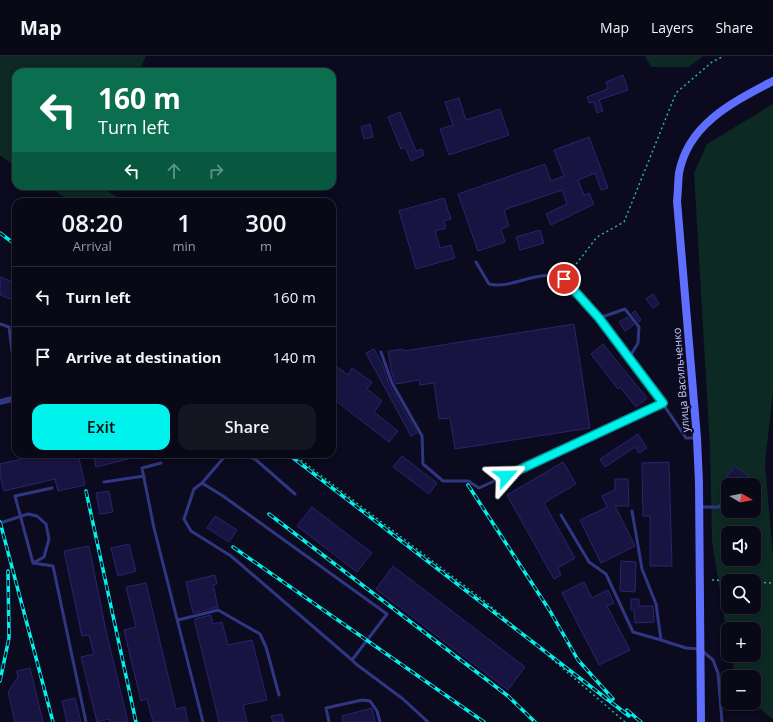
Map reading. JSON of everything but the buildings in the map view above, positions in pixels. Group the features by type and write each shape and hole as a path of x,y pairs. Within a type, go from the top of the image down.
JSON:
{"main road":[{"name":"улица Васильченко","path":"701,722 697,438 677,201 679,173 686,151 696,134 712,118 732,103 773,80"}],"street":[{"path":"0,402 12,399"}],"lane":[{"path":"476,262 489,284 498,286 531,277 558,276 564,279 599,318 663,403 686,438 697,438"},
{"path":"599,318 625,309 639,327 638,343 629,358"},
{"path":"0,324 9,326 12,351"},
{"path":"382,352 392,383 422,436 423,464 443,481 468,481 479,488 663,403"},
{"path":"223,458 202,483 194,489 184,519 191,532 231,556 352,660 403,699 428,722"},
{"path":"251,458 295,494"},
{"path":"161,463 142,468 154,528 204,722"},
{"path":"104,482 144,476"},
{"path":"202,483 223,496 387,614 352,660"},
{"path":"33,563 15,496 52,488"},
{"path":"699,507 719,507 721,504"},
{"path":"632,511 642,569 656,604 661,640"},
{"path":"0,523 28,514 37,516 46,524 49,539 44,557 33,563"},
{"path":"561,515 590,562 606,574 633,632 686,648 700,649 714,660 718,673 722,722"},
{"path":"33,563 53,566 86,722"},
{"path":"178,620 218,610 260,634 266,647 279,695"},
{"path":"329,722 326,708 362,700 370,701 377,711 380,722"}],"path":[{"path":"564,279 597,237 624,222 676,93 712,62 724,56"},
{"path":"0,233 12,242"},
{"path":"298,458 488,603 625,722"},
{"path":"712,580 721,580"},
{"path":"761,582 773,583"}],"green space":[{"path":"0,56 146,56 141,68 12,68 12,164 0,156"},
{"path":"645,56 703,56 689,67 651,67"},
{"path":"773,104 773,391 765,464 773,555 773,718 761,709 761,670 734,670 733,662 761,662 761,622 725,622 724,614 761,614 761,574 721,574 721,597 712,541 710,447 694,173 707,144"},
{"path":"53,190 106,190 119,198 66,198"}],"railway":[{"path":"0,233 12,242"},
{"path":"293,458 629,716"},
{"path":"468,485 550,611 578,660 613,699"},
{"path":"86,491 136,722"},
{"path":"269,514 508,696 535,722"},
{"path":"0,522 53,722"},
{"path":"233,547 484,722"},
{"path":"0,681 9,638 8,571"},
{"path":"627,710 641,722"}],"route":[{"path":"506,476 663,403 599,318 564,279"}]}
